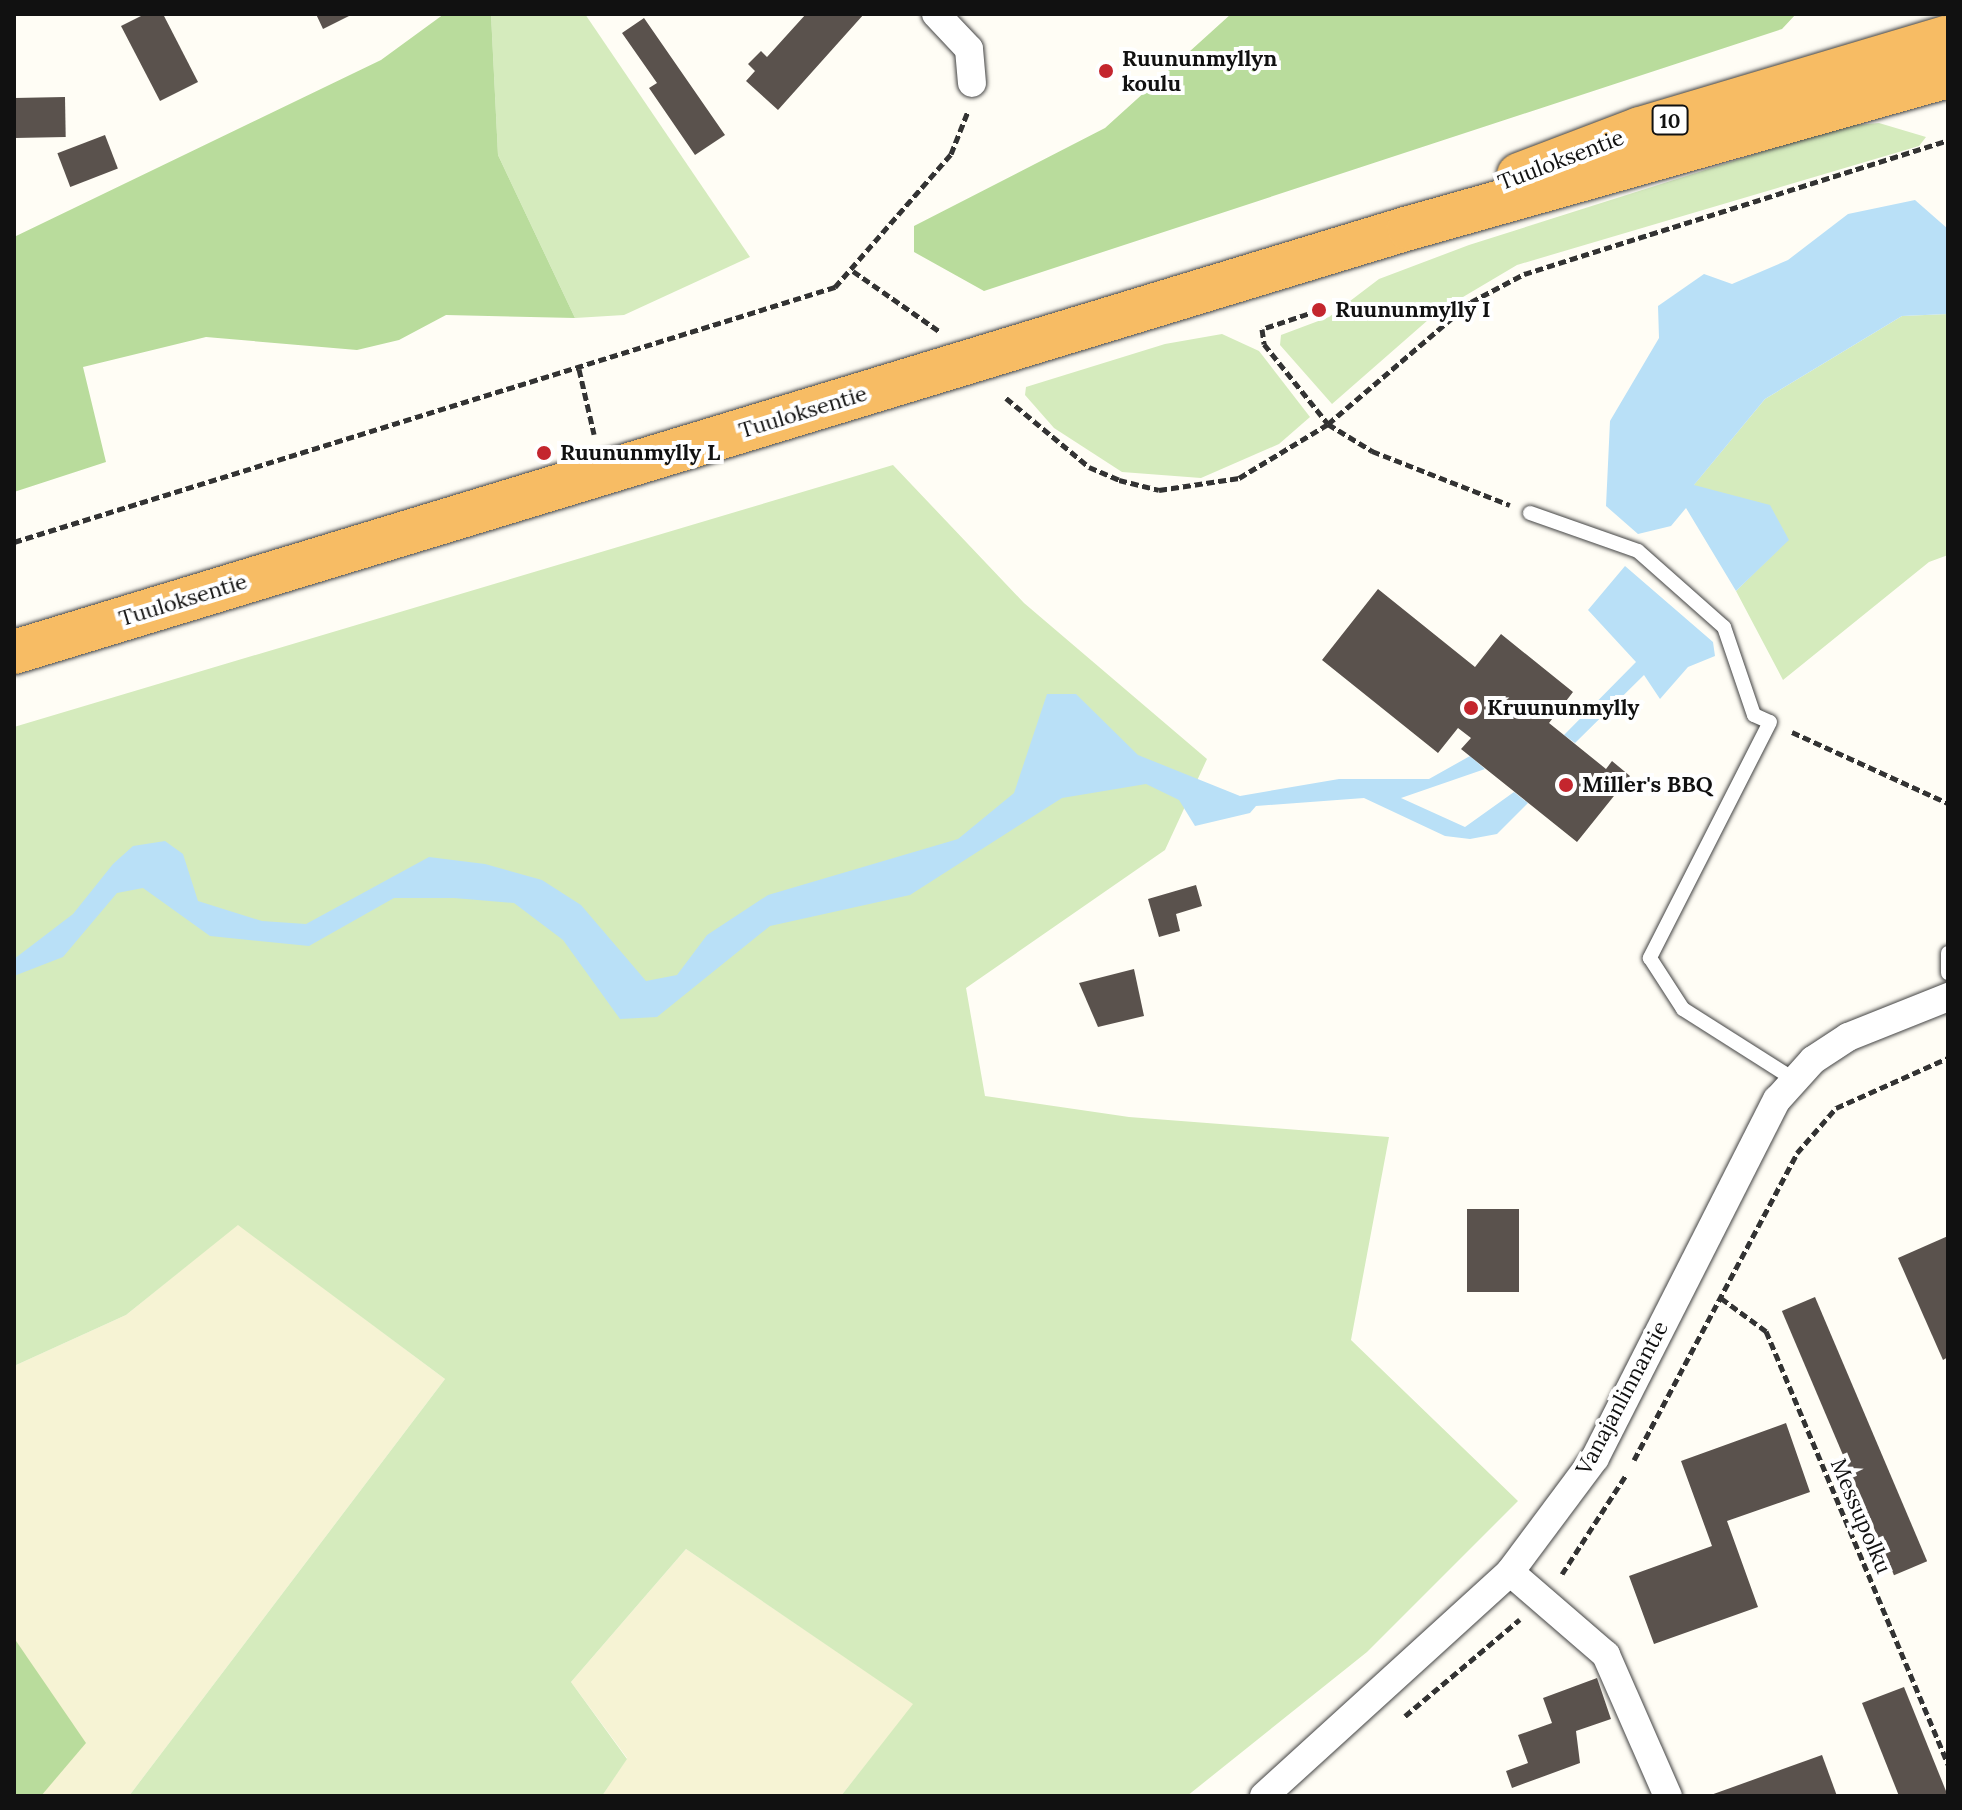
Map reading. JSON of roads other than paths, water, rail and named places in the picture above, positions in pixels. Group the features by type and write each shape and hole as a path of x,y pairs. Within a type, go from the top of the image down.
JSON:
{"highway":[{"name":"Tuuloksentie","path":"14,652 1409,228 1945,54"}],"street":[{"path":"936,14 969,49 972,83"},
{"name":"Vanajanlinnantie","path":"1264,1796 1510,1572 1595,1458 1777,1100 1795,1080 1848,1037 1948,997"},
{"path":"1510,1572 1606,1655 1668,1796"}],"lane":[{"path":"1530,513 1638,551 1724,627 1754,715 1770,722 1650,958 1683,1009 1795,1080"},
{"path":"1948,953 1948,973"}],"water":[{"path":"1915,200 1948,229 1948,314 1902,316 1765,399 1694,485 1770,505 1789,540 1736,591 1686,508 1671,526 1638,534 1606,506 1610,421 1659,338 1658,306 1704,274 1732,284 1788,260 1848,214"},
{"path":"1625,566 1713,642 1715,656 1688,667 1660,699 1644,675 1575,743 1564,735 1636,662 1588,610"},
{"path":"1047,694 1076,694 1138,755 1240,796 1339,779 1429,779 1470,756 1485,769 1401,798 1465,827 1514,792 1528,803 1497,834 1470,839 1445,836 1364,798 1256,806 1250,813 1195,826 1179,800 1146,784 1062,798 910,895 770,926 657,1017 620,1019 563,940 514,903 454,898 394,898 309,946 210,936 143,888 117,893 63,957 14,976 14,959 73,914 113,864 133,846 165,841 183,854 198,901 262,921 306,924 429,857 485,864 542,880 581,905 646,981 677,975 707,935 768,895 958,839 1014,793"}],"place":[{"name":"Ruununmyllyn koulu","path":"1106,71"},
{"name":"Ruununmylly I","path":"1319,310"},
{"name":"Ruununmylly L","path":"544,453"},
{"name":"Kruununmylly","path":"1471,708"},
{"name":"Miller's BBQ","path":"1566,785"}]}
